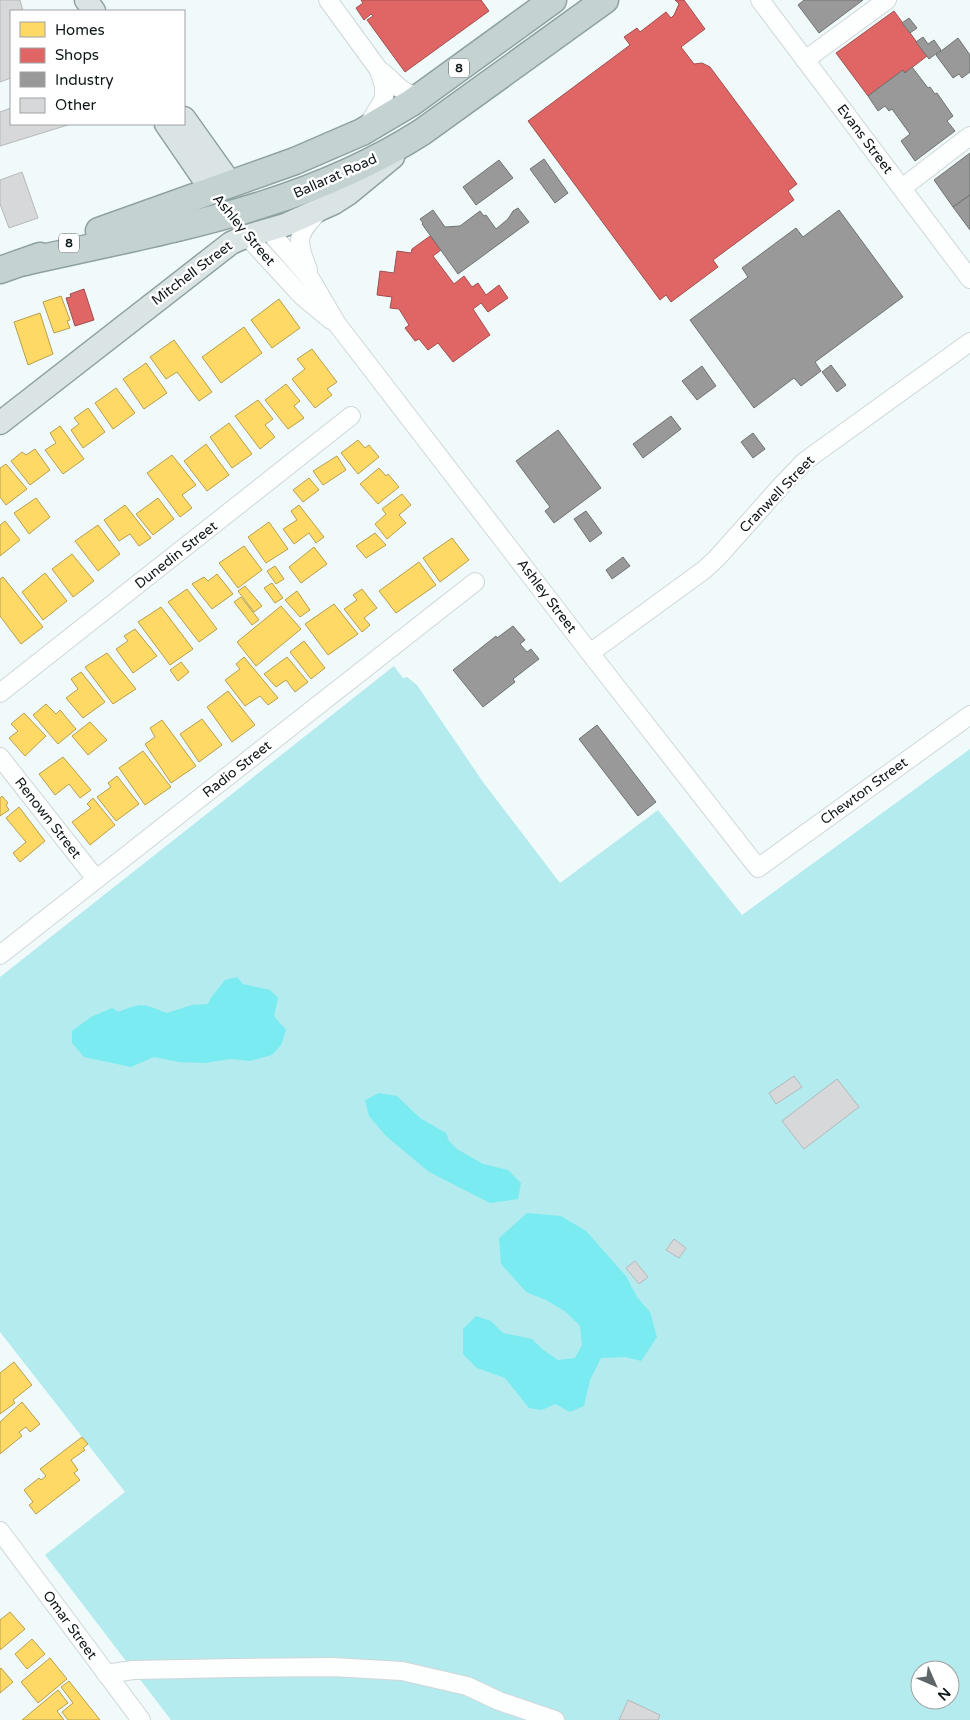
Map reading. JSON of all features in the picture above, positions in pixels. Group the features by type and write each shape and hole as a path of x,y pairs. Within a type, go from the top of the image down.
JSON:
{"highway":[{"name":"Ballarat Road","path":"25,262 114,225 295,161 362,132 393,116 554,0"},
{"name":"Ballarat Road","path":"0,270 25,262 240,212 328,182 422,132 604,0"},
{"name":"Ashley Street","path":"221,188 240,212"}],"main road":[{"name":"Ashley Street","path":"185,120 221,188"},
{"name":"Ashley Street","path":"167,125 221,188"},
{"name":"Mitchell Street","path":"0,423 230,243 247,236 269,231 321,209 348,194 422,132"},
{"name":"Ashley Street","path":"240,212 269,231"},
{"name":"Ashley Street","path":"240,212 247,236"}],"street":[{"path":"328,0 379,70 406,93 414,96 424,94"},
{"name":"Evans Street","path":"760,0 970,279"},
{"path":"805,60 887,0"},
{"path":"362,132 381,104 384,96 384,86 379,70"},
{"path":"902,188 970,136"},
{"path":"313,282 301,253 299,239 304,228 321,209"},
{"name":"Ashley Street","path":"269,231 313,282 337,324 758,868"},
{"name":"Ashley Street","path":"247,236 301,295 337,324"},
{"name":"Cranwell Street","path":"590,653 704,570 805,462 970,342"},
{"name":"Dunedin Street","path":"0,693 351,416"},
{"name":"Radio Street","path":"0,955 475,582"},
{"name":"Chewton Street","path":"758,868 970,715"},
{"name":"Renown Street","path":"0,757 96,879"},
{"name":"Omar Street","path":"0,1531 141,1720"},
{"path":"106,1674 133,1670 333,1667 402,1671 467,1686 499,1701 555,1720"},
{"path":"499,1701 509,1720"}],"shaded area":[{"path":"394,666 403,678 407,677 417,685 483,782 560,883 658,810 742,915 970,749 970,1720 171,1720 45,1555 125,1492 0,1332 0,977"}],"water":[{"path":"237,977 243,984 270,990 278,998 274,1016 286,1030 281,1045 272,1055 250,1061 231,1059 204,1063 179,1062 154,1057 131,1067 84,1057 72,1043 72,1031 91,1017 112,1008 118,1012 143,1005 167,1013 192,1005 208,1004 225,980"},
{"path":"379,1093 397,1096 420,1118 446,1133 449,1141 457,1149 483,1164 508,1170 521,1183 518,1199 490,1203 429,1172 386,1136 369,1116 365,1100"},
{"path":"527,1213 561,1216 586,1231 626,1276 637,1297 650,1312 657,1337 641,1361 625,1357 601,1358 590,1380 584,1406 570,1412 555,1404 542,1410 529,1408 505,1378 477,1368 463,1354 463,1329 476,1316 491,1321 503,1333 532,1339 558,1360 575,1358 582,1345 580,1326 566,1312 546,1300 526,1292 501,1264 499,1238"}],"building: Homes":[{"path":"61,296 70,320 67,321 70,328 54,333 43,302"},
{"path":"279,299 300,328 272,348 251,320"},
{"path":"40,313 53,354 28,365 14,322"},
{"path":"244,327 262,353 221,383 202,357"},
{"path":"174,340 212,392 199,401 177,372 166,379 150,357"},
{"path":"312,349 337,382 327,389 332,395 315,408 292,379 305,369 297,359"},
{"path":"146,363 167,393 144,409 123,379"},
{"path":"286,384 300,401 294,406 304,418 288,429 265,400"},
{"path":"116,388 135,413 113,429 95,403"},
{"path":"258,400 273,419 265,425 275,437 260,449 235,416"},
{"path":"88,408 105,432 83,448 71,430 79,424 74,418"},
{"path":"229,423 252,454 232,468 210,437"},
{"path":"60,426 84,459 63,474 45,450 56,443 50,433"},
{"path":"358,440 365,448 369,445 379,457 358,474 341,453"},
{"path":"206,444 229,475 207,491 184,461"},
{"path":"35,449 50,470 30,485 11,461 22,452 26,455"},
{"path":"172,455 196,485 182,495 192,508 180,517 147,473"},
{"path":"337,456 346,470 323,485 313,471"},
{"path":"6,464 27,489 6,505 0,497 0,468"},
{"path":"379,468 386,476 388,474 399,487 378,504 360,484"},
{"path":"309,478 319,490 303,502 293,490"},
{"path":"402,494 411,505 399,515 406,523 387,539 375,524 386,514 382,509"},
{"path":"36,498 50,517 29,534 14,513"},
{"path":"158,498 174,519 153,535 136,514"},
{"path":"125,505 151,538 139,546 130,534 119,541 104,520"},
{"path":"299,505 324,537 316,543 309,533 294,544 283,529 297,520 291,511"},
{"path":"5,521 20,540 0,556 0,525"},
{"path":"269,522 288,549 266,563 248,537"},
{"path":"98,525 120,554 98,571 75,541"},
{"path":"375,533 386,545 366,558 356,546"},
{"path":"452,538 469,560 440,582 423,558"},
{"path":"244,546 262,570 238,588 219,563"},
{"path":"314,547 327,564 301,583 289,567"},
{"path":"72,554 94,581 73,597 52,569"},
{"path":"419,562 436,585 396,613 379,591"},
{"path":"275,566 284,579 276,584 267,571"},
{"path":"45,573 67,601 43,620 22,592"},
{"path":"217,574 233,594 212,609 192,584 204,577 208,581"},
{"path":"3,577 43,627 21,644 0,616 0,579"},
{"path":"272,583 283,598 275,603 264,588"},
{"path":"245,586 262,606 254,612 238,591"},
{"path":"187,589 217,629 199,642 168,602"},
{"path":"362,589 377,608 364,618 370,625 362,632 344,609 357,600 353,595"},
{"path":"297,591 310,610 300,617 285,600"},
{"path":"241,597 259,620 252,625 234,602"},
{"path":"334,604 358,634 328,655 305,624"},
{"path":"281,606 301,629 256,666 237,642"},
{"path":"161,607 193,649 170,665 138,622"},
{"path":"135,629 157,656 133,673 116,649 128,641 124,636"},
{"path":"304,641 325,668 311,679 290,652"},
{"path":"107,653 136,689 113,704 85,667"},
{"path":"244,657 278,698 268,705 260,696 245,706 225,680 240,669 236,664"},
{"path":"287,657 308,682 295,692 286,680 276,687 264,674"},
{"path":"181,662 189,672 178,681 170,670"},
{"path":"81,672 105,702 83,718 66,698 78,689 71,679"},
{"path":"228,691 255,725 232,742 207,707"},
{"path":"46,704 56,714 60,710 76,729 58,744 33,715"},
{"path":"24,713 46,736 25,756 9,738 18,731 11,724"},
{"path":"202,719 222,745 199,762 180,734"},
{"path":"162,720 196,766 171,783 145,744 155,737 150,728"},
{"path":"90,722 107,740 88,755 72,736"},
{"path":"143,751 171,787 145,805 119,768"},
{"path":"63,757 91,790 80,798 69,784 55,795 39,774"},
{"path":"117,776 139,804 116,821 97,797 111,787 108,783"},
{"path":"2,796 8,803 6,805 9,810 0,816 0,798"},
{"path":"93,798 115,825 90,845 72,822 91,808 87,804"},
{"path":"19,807 45,841 20,862 13,853 26,842 6,818"},
{"path":"14,1362 32,1385 13,1400 15,1403 0,1414 0,1373"},
{"path":"22,1402 40,1424 30,1432 26,1427 19,1432 22,1436 0,1454 0,1422"},
{"path":"82,1437 88,1444 83,1448 85,1450 71,1460 78,1470 74,1473 80,1480 36,1514 29,1505 33,1502 24,1490 39,1478 41,1480 46,1476 40,1469"},
{"path":"10,1612 25,1629 0,1650 0,1620"},
{"path":"32,1639 45,1654 27,1669 15,1654"},
{"path":"50,1658 67,1679 38,1703 21,1682"},
{"path":"0,1669 13,1682 0,1693"},
{"path":"69,1681 100,1720 68,1720 62,1712 73,1703 61,1687"},
{"path":"58,1690 68,1703 57,1711 64,1720 22,1720"}],"building: Shops":[{"path":"361,0 481,0 489,11 405,72 367,20 373,16 371,14 364,20 356,8 363,3"},
{"path":"675,0 684,0 705,29 681,47 694,64 702,63 710,67 797,184 788,191 794,200 713,260 718,267 671,302 666,295 660,300 528,121 630,45 624,37 637,28 640,32 666,12 671,18 679,4"},
{"path":"894,11 927,56 905,73 903,70 868,96 836,53"},
{"path":"430,236 441,250 433,256 454,284 464,276 472,287 478,283 486,295 499,285 508,298 488,312 481,303 473,309 490,335 453,362 438,343 428,350 419,339 415,341 405,328 409,325 399,309 390,308 392,297 377,295 380,271 394,273 397,251 411,253 412,249"},
{"path":"84,289 94,320 75,326 66,298 71,297 70,294"}],"building: Industry":[{"path":"804,0 863,0 819,33 798,5"},
{"path":"909,18 917,28 910,33 902,23"},
{"path":"923,37 928,44 934,40 941,50 929,59 916,42"},
{"path":"958,38 970,55 970,72 962,78 959,74 953,78 936,55"},
{"path":"912,67 928,88 930,87 935,94 937,93 953,116 947,121 955,131 915,161 901,141 910,134 892,109 889,111 885,106 878,111 868,96 903,70 905,73"},
{"path":"970,153 970,195 953,207 934,180"},
{"path":"544,159 568,193 555,203 530,169"},
{"path":"499,160 513,178 476,205 463,187"},
{"path":"970,195 970,230 953,207"},
{"path":"518,208 529,222 458,274 420,219 433,210 445,227 460,226 480,211 484,216 486,215 496,229"},
{"path":"839,210 903,297 815,362 821,371 801,386 794,378 754,408 690,320 748,277 742,268 796,228 803,237"},
{"path":"831,365 846,385 837,392 822,372"},
{"path":"702,366 716,386 697,400 682,381"},
{"path":"671,416 681,429 643,458 633,444"},
{"path":"558,430 601,488 554,523 545,511 550,507 516,461"},
{"path":"753,433 765,449 753,458 741,442"},
{"path":"586,511 602,533 590,542 574,519"},
{"path":"623,557 630,566 612,579 606,570"},
{"path":"513,626 525,640 520,644 527,652 531,649 539,659 513,679 515,682 483,707 453,670 496,636 497,638"},
{"path":"597,725 656,802 638,816 579,739"}],"building: Other":[{"path":"0,0 20,0 23,10 10,10 10,78 0,82"},
{"path":"10,108 10,125 68,125 0,146 0,112"},
{"path":"22,172 38,218 9,228 0,204 0,180"},
{"path":"794,1076 802,1087 776,1104 769,1093"},
{"path":"837,1079 859,1107 804,1149 782,1121"},
{"path":"674,1239 686,1248 679,1258 666,1250"},
{"path":"635,1261 648,1277 639,1284 626,1268"},
{"path":"628,1700 660,1715 658,1720 619,1720"}]}
